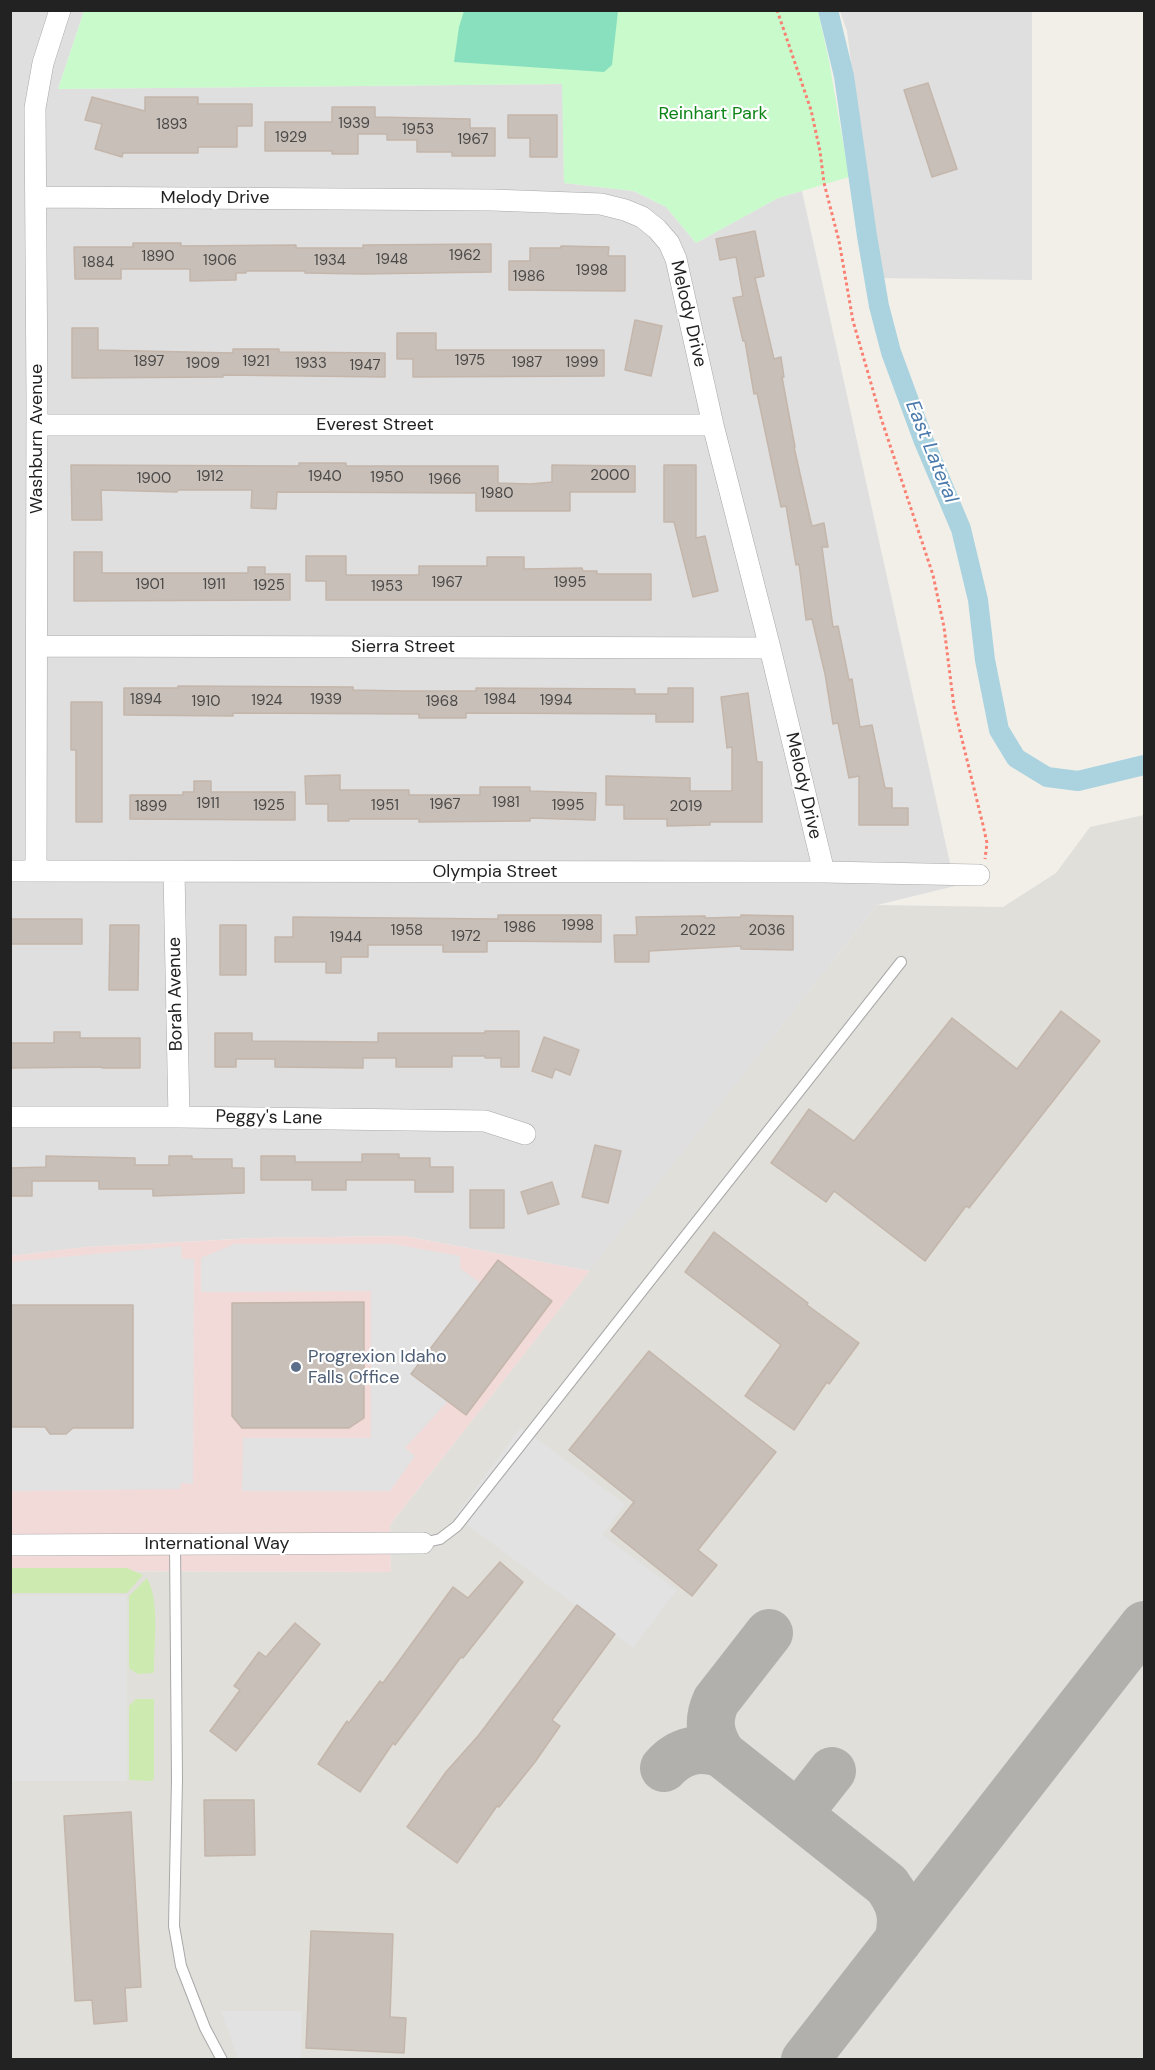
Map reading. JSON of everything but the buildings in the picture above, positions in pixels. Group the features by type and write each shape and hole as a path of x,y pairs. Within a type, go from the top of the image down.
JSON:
{"street":[{"name":"Washburn Avenue","path":"36,871 35,108 43,63 60,10"},
{"name":"Melody Drive","path":"36,197 492,200 601,204 642,217 657,229 669,243 676,259 713,424 824,872"},
{"name":"Everest Street","path":"37,425 713,424"},
{"name":"Sierra Street","path":"36,646 770,648"},
{"name":"Olympia Street","path":"10,871 824,872 979,875"},
{"name":"Borah Avenue","path":"174,872 178,1117"},
{"name":"Peggy's Lane","path":"10,1117 485,1121 525,1134"},
{"name":"International Way","path":"10,1545 423,1543"}],"lane":[{"path":"423,1543 440,1539 457,1526 901,962"},
{"path":"175,1544 177,1780 174,1926 181,1966 205,2028 222,2060"}],"path":[{"path":"777,10 811,110 824,183 839,241 853,321 881,418 936,584 954,707 987,843 986,858 979,875"}],"shaded area":[{"path":"10,11 84,11 58,89 563,84 564,183 633,191 666,207 696,243 778,198 802,191 955,886 877,905 590,1271 404,1236 256,1238 86,1247 11,1256"},
{"path":"840,11 1032,11 1032,280 879,278 847,31"},
{"path":"1144,815 1144,2059 11,2060 11,1571 391,1572 390,1525 877,905 1003,907 1056,873 1090,827"},
{"path":"404,1236 590,1271 390,1525 391,1572 11,1571 10,1256 86,1247 256,1238"},
{"path":"234,1244 393,1244 460,1256 460,1268 482,1284 448,1401 405,1448 415,1456 390,1491 242,1491 243,1438 371,1438 371,1291 201,1292 201,1258"},
{"path":"181,1246 182,1259 194,1259 193,1484 181,1483 180,1489 11,1491 10,1262"},
{"path":"521,1427 625,1504 603,1535 677,1590 633,1648 455,1516"},
{"path":"11,1595 127,1595 127,1781 11,1781"},
{"path":"221,2011 302,2011 301,2059 238,2059"}],"green space":[{"name":"Reinhart Park","path":"84,11 818,11 849,177 778,198 696,243 666,207 634,191 564,183 562,84 58,89"},
{"path":"464,11 618,11 612,65 604,72 454,62 459,27"},
{"path":"11,1568 127,1568 143,1575 127,1593 11,1593"},
{"path":"147,1578 154,1599 155,1611 154,1671 138,1674 129,1666 129,1596"},
{"path":"136,1699 154,1699 154,1778 152,1781 129,1780 129,1706"}],"waterway":[{"name":"East Lateral","path":"828,10 844,76 879,306 891,352 923,439 961,529 978,600 985,660 999,730 1016,758 1047,777 1078,781 1144,765"}],"taxiway":[{"path":"805,2060 1144,1625"},
{"path":"769,1633 716,1701 711,1715 712,1735 722,1754 887,1885 900,1912 901,1925 898,1941"},
{"path":"664,1768 677,1757 691,1751 706,1750 722,1754"},
{"path":"805,1820 806,1804 832,1771"}],"place":[{"name":"Progrexion Idaho Falls Office","path":"296,1367"}]}
